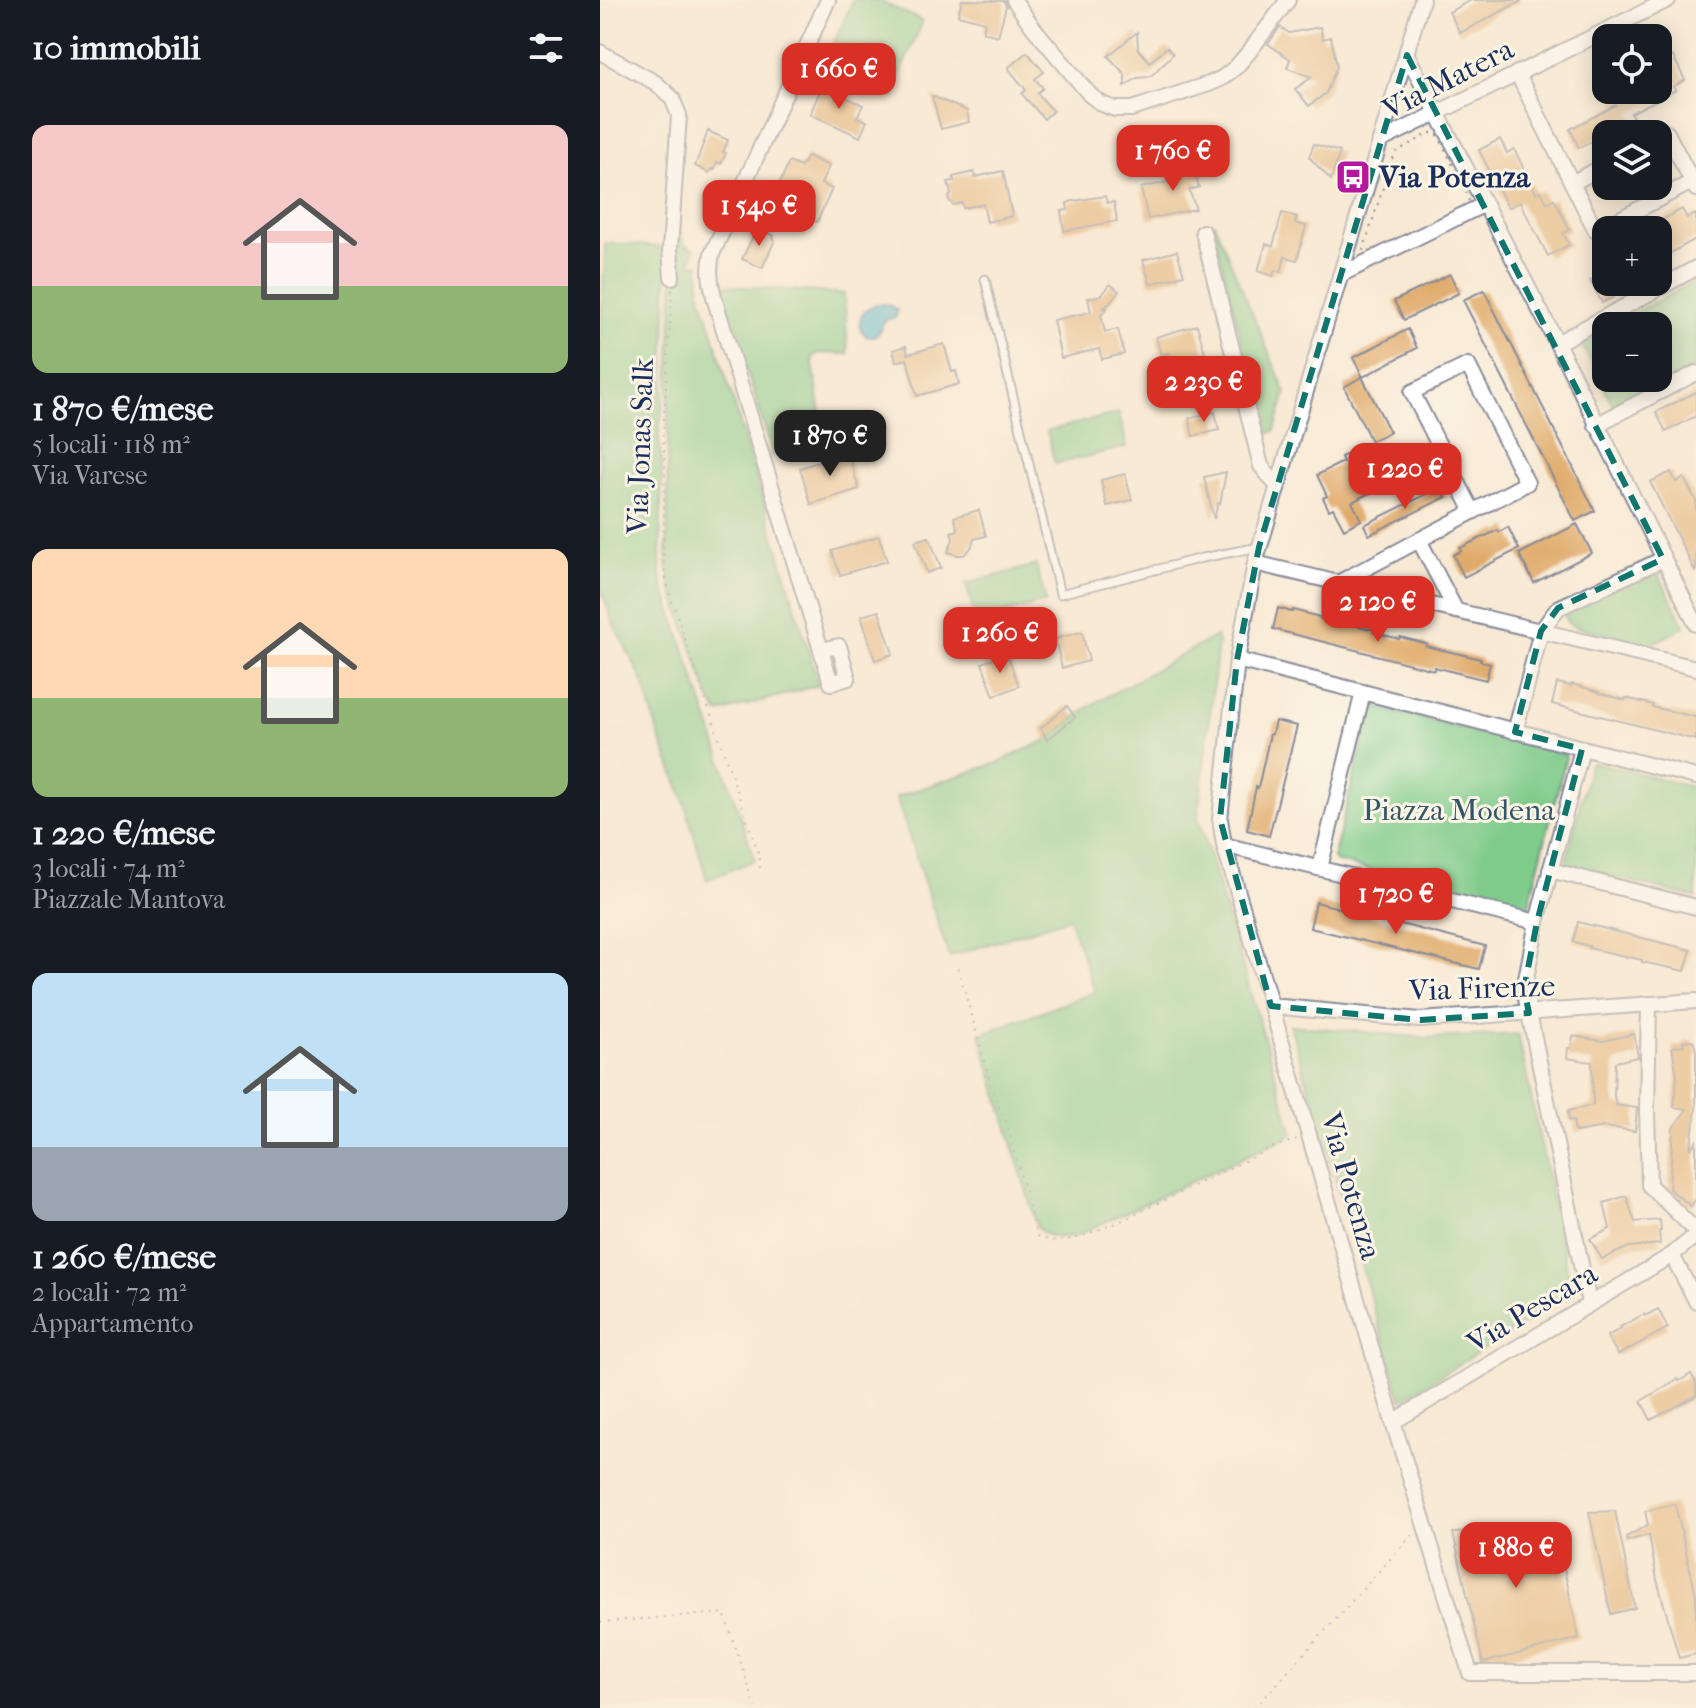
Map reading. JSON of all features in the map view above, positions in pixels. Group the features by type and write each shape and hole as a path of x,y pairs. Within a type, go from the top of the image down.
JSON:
{"street":[{"path":"821,650 713,295 709,270 712,254 828,0"},
{"path":"1014,0 1090,95 1115,109 1132,109 1222,78 1249,52 1288,0"},
{"name":"Via Potenza","path":"1422,0 1255,563 1237,660 1220,819 1224,845 1470,1673 1696,1673"},
{"name":"Via Matera","path":"1380,141 1668,0"},
{"path":"600,52 656,83 672,98 679,115 670,249 672,277"},
{"path":"1407,55 1557,343 1696,624"},
{"path":"1517,73 1596,231 1694,186 1672,143"},
{"path":"1572,183 1592,172"},
{"path":"1340,275 1483,205"},
{"path":"1203,232 1261,466 1277,486"},
{"path":"1557,343 1696,268"},
{"path":"1338,583 1473,512 1527,483 1468,365 1412,392 1473,512"},
{"path":"1596,425 1696,373"},
{"path":"1419,540 1456,611"},
{"path":"1515,732 1541,631 1558,608 1663,559"},
{"path":"1255,563 1696,668"},
{"path":"1237,660 1696,777"},
{"path":"1320,868 1363,692"},
{"path":"1582,749 1537,922 1524,989 1589,1303"},
{"path":"1224,845 1537,922"},
{"path":"1550,870 1696,907"},
{"name":"Via Firenze","path":"1271,1006 1420,1020 1696,1001"},
{"path":"1649,1004 1649,1185 1696,1233"},
{"name":"Via Pescara","path":"1393,1422 1672,1255 1696,1233"},
{"path":"1672,1255 1696,1301"}],"lane":[{"path":"985,279 1060,594 1259,547"}],"path":[{"path":"1430,133 1438,135 1469,202 1364,256 1362,254 1394,153 1430,133"},
{"name":"Via Jonas Salk","path":"672,277 663,435 665,575 753,838 760,868"},
{"path":"958,968 994,1095 1006,1122 1037,1236 1051,1241 1074,1239 1119,1222 1271,1148 1309,1135"},
{"path":"1255,1708 1424,1522"},
{"path":"600,1622 724,1613 756,1708"}],"highlighted area":[{"path":"1407,55 1663,559 1558,608 1541,631 1515,732 1582,749 1537,922 1524,989 1529,1013 1420,1020 1271,1006 1220,819 1237,660 1259,547"}],"green space":[{"path":"853,0 877,0 923,21 897,81 894,97 824,64"},
{"path":"676,223 684,244 694,249 691,263 699,265 700,291 819,685 719,713 711,702 672,590 667,565 668,408"},
{"path":"1214,223 1286,393 1275,430 1268,434 1264,432"},
{"path":"605,243 664,247 667,275 664,389 659,436 662,582 755,860 707,880 683,797 659,736 642,679 614,625 600,587 600,361"},
{"path":"1696,281 1696,367 1672,379 1672,312 1635,312 1672,296"},
{"path":"720,285 844,294 848,354 818,353 812,358 825,438 773,455"},
{"path":"1592,335 1592,364 1580,341"},
{"path":"1606,392 1648,392 1615,409"},
{"path":"1119,413 1127,447 1055,464 1047,431"},
{"path":"1036,565 1046,602 976,621 966,584"},
{"path":"1655,567 1685,627 1646,644 1567,622 1565,617 1568,611"},
{"path":"1216,636 1218,643 1198,817 1293,1134 1077,1235 1051,1236 1037,1227 980,1034 1095,992 1069,918 949,957 896,797 997,763 1047,740 1091,705"},
{"name":"Piazza Modena","path":"1376,707 1564,754 1566,757 1528,908 1525,910 1333,859 1371,710"},
{"name":"Piazza Modena","path":"1594,762 1696,788 1696,898 1567,865 1590,764"},
{"path":"1290,1025 1427,1038 1518,1034 1572,1294 1401,1400"}],"water":[{"path":"880,304 897,310 896,317 885,320 877,335 867,337 860,329 862,315 867,309"}],"building":[{"path":"962,0 1004,1 1006,6 998,36 983,32 985,22 958,15"},
{"path":"1471,0 1523,0 1460,33 1449,12"},
{"path":"1280,27 1289,33 1320,27 1323,39 1331,37 1337,66 1326,93 1309,106 1295,89 1312,77 1287,68 1290,59 1268,44"},
{"path":"1137,32 1138,49 1150,62 1167,47 1173,54 1153,74 1137,78 1125,86 1125,74 1108,56"},
{"path":"1027,52 1044,72 1035,79 1043,88 1037,93 1053,111 1044,119 1022,94 1026,90 1008,68"},
{"path":"1672,56 1685,80 1673,87 1676,90 1672,92"},
{"path":"822,86 863,105 857,117 867,121 860,137 810,114"},
{"path":"932,96 967,111 969,122 941,129"},
{"path":"1649,104 1631,113 1634,120 1592,120 1592,141 1579,148 1570,129 1616,105"},
{"path":"1218,130 1227,151 1206,160 1197,139"},
{"path":"708,131 728,140 721,164 717,162 709,173 695,166"},
{"path":"1156,136 1159,153 1136,158 1133,141"},
{"path":"1500,139 1507,153 1514,149 1536,193 1541,191 1547,203 1554,199 1570,230 1563,233 1569,245 1548,256 1520,202 1508,208 1479,150"},
{"path":"1314,144 1340,152 1331,180 1309,157"},
{"path":"807,156 829,166 821,184 832,189 817,222 792,210 796,201 776,192 789,162 801,167"},
{"path":"1201,165 1205,176 1196,179 1199,187 1189,190 1196,209 1148,219 1141,188 1173,181 1171,171"},
{"path":"1003,171 1012,216 987,222 983,204 963,208 962,203 953,205 948,199 951,194 948,182 954,181 953,177 974,172 975,177"},
{"path":"1105,196 1107,203 1114,202 1117,221 1064,231 1061,211 1068,210 1067,203"},
{"path":"1682,209 1687,218 1696,214 1696,239 1672,252 1672,216 1669,216"},
{"path":"1282,213 1297,217 1295,223 1306,226 1297,260 1285,257 1281,272 1275,270 1273,276 1258,271 1266,244 1273,246"},
{"path":"757,228 774,236 775,240 762,268 742,259"},
{"path":"1177,251 1184,275 1150,284 1143,260"},
{"path":"1450,274 1459,293 1404,320 1394,301"},
{"path":"1110,284 1119,291 1102,309 1107,308 1101,315 1105,332 1118,329 1124,354 1102,359 1099,349 1061,358 1053,320 1091,312 1088,298 1102,295"},
{"path":"1484,290 1595,511 1575,521 1463,300"},
{"path":"1598,296 1615,296 1602,303"},
{"path":"1197,325 1205,353 1201,354 1205,368 1199,370 1200,373 1176,377 1169,353 1161,355 1156,337"},
{"path":"1408,329 1417,348 1363,377 1353,358"},
{"path":"944,344 959,384 917,396 907,359 896,362 893,350 906,346 908,354"},
{"path":"1362,377 1390,432 1371,441 1344,387"},
{"path":"1696,392 1696,416 1666,432 1656,412"},
{"path":"1215,412 1219,430 1193,436 1189,418"},
{"path":"1369,443 1381,466 1402,456 1410,473 1390,483 1392,488 1379,494 1377,489 1352,502 1361,520 1344,529 1333,508 1329,510 1323,498 1327,496 1317,475 1343,462 1341,457"},
{"path":"848,452 859,489 811,504 800,468"},
{"path":"1226,472 1220,504 1214,519 1204,477"},
{"path":"1671,472 1676,482 1684,478 1696,501 1696,573 1650,482"},
{"path":"1125,474 1132,500 1107,506 1101,480"},
{"path":"1441,487 1446,497 1369,535 1364,525"},
{"path":"979,510 986,536 974,539 964,555 948,552 953,539 951,532 958,530 954,517"},
{"path":"1577,524 1592,553 1534,583 1519,554"},
{"path":"1508,527 1519,549 1464,577 1453,555 1461,551 1460,548"},
{"path":"879,536 887,561 840,575 832,551"},
{"path":"929,537 941,568 927,573 915,541"},
{"path":"1278,608 1481,659 1490,664 1486,680 1273,629"},
{"path":"879,611 893,654 875,660 861,616"},
{"path":"1082,632 1089,661 1062,668 1055,639"},
{"path":"1007,654 1019,686 994,696 982,663"},
{"path":"1557,683 1572,684 1696,717 1696,740 1552,704"},
{"path":"1067,706 1075,717 1047,740 1041,728"},
{"path":"1275,721 1297,726 1269,836 1247,830"},
{"path":"1316,902 1485,946 1479,969 1310,928"},
{"path":"1578,922 1691,950 1685,971 1573,942"},
{"path":"1634,1034 1638,1057 1615,1062 1614,1096 1616,1105 1637,1108 1635,1131 1605,1127 1575,1132 1568,1111 1593,1105 1592,1062 1567,1058 1573,1036 1602,1041"},
{"path":"1693,1040 1696,1051 1696,1110 1690,1150 1696,1141 1696,1199 1691,1206 1669,1189 1673,1128 1687,1109 1674,1107 1677,1077 1672,1047"},
{"path":"1626,1196 1635,1222 1660,1220 1660,1244 1629,1247 1602,1259 1590,1239 1610,1229 1604,1203"},
{"path":"1658,1309 1668,1328 1618,1355 1607,1336"},
{"path":"1691,1374 1696,1383 1696,1396 1651,1420 1641,1401"},
{"path":"1675,1504 1696,1595 1696,1654 1679,1658 1657,1580 1649,1535 1627,1541 1626,1537 1648,1525 1645,1511"},
{"path":"1615,1511 1635,1608 1611,1614 1589,1512"},
{"path":"1555,1527 1579,1638 1483,1663 1453,1533"}],"place":[{"name":"Via Potenza","path":"1353,177"}]}
